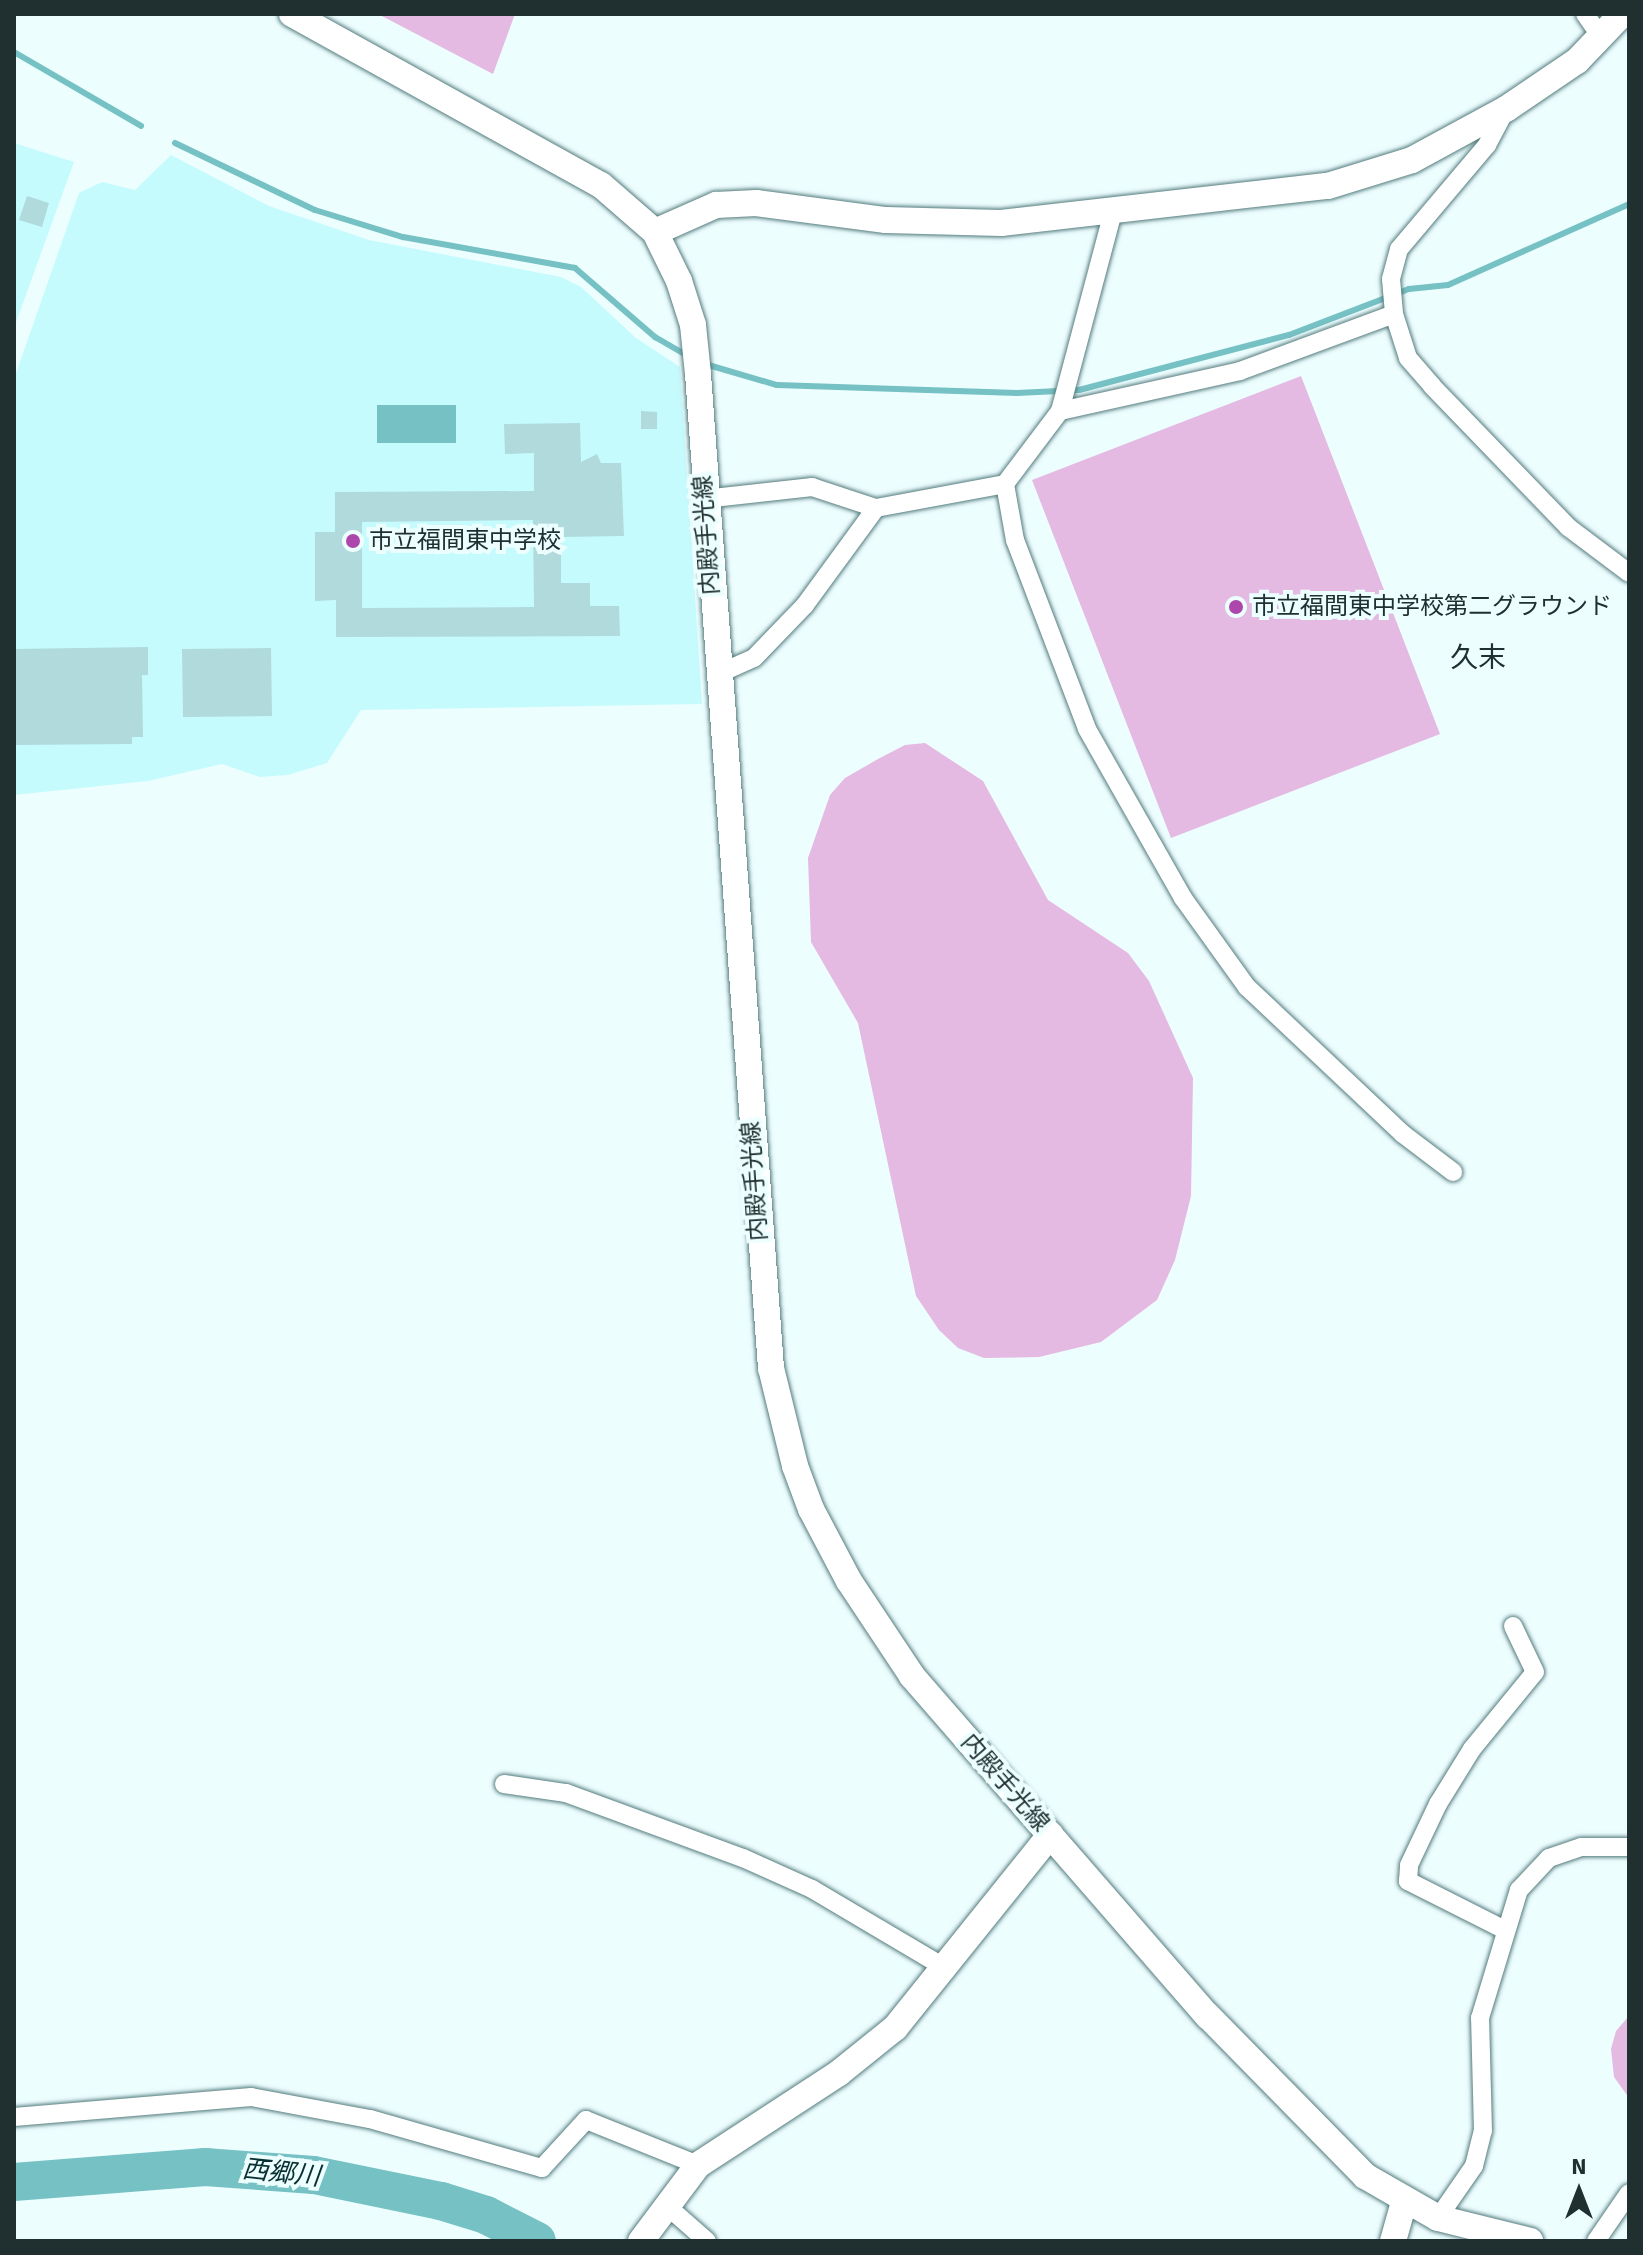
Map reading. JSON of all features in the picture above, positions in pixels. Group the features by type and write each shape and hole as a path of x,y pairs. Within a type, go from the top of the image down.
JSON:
{"main road":[{"name":"内殿手光線","path":"292,14 554,157 610,192 655,232 679,281 693,325 698,374 704,499 764,1314 782,1423 811,1509 881,1634 1208,2016 1365,2176 1404,2202 1438,2218 1530,2241"},
{"path":"655,232 716,205 756,203 940,223 1113,212 1372,176 1506,109 1577,61 1592,24 1622,14"},
{"path":"654,2223 698,2165 851,2064 895,2028 1050,1835"},
{"path":"1393,2241 1404,2202"}],"street":[{"path":"1506,109 1487,145 1399,249 1391,279 1394,314 1408,358 1432,386 1568,527 1629,573"},
{"path":"704,499 812,487 876,508 1005,484 1060,411 1113,212"},
{"path":"1060,411 1240,371 1394,314"},
{"path":"1005,484 1015,540 1087,729 1183,898 1247,987 1403,1134 1453,1172"},
{"path":"718,674 754,658 795,615 876,508"},
{"path":"1505,1930 1408,1881 1438,1804 1472,1749 1535,1672 1513,1626"},
{"path":"504,1784 566,1793 743,1858 812,1889 944,1967"},
{"path":"1438,2218 1474,2166 1483,2131 1480,2018 1519,1890 1549,1858 1581,1847 1629,1847"},
{"path":"14,2117 251,2097 370,2119 542,2168 586,2120 698,2165"},
{"path":"1596,2241 1629,2193"},
{"path":"654,2223 707,2241"}],"shaded area":[{"path":"378,14 515,14 493,74"},
{"path":"14,143 74,162 14,328"},
{"name":"市立福間東中学校","path":"171,155 269,206 369,240 561,277 581,287 636,338 680,367 702,704 361,710 327,763 288,775 260,777 222,764 148,781 14,795 14,379 79,193 102,182 135,190"},
{"name":"市立福間東中学校第二グラウンド","path":"1301,376 1440,734 1171,838 1032,480"},
{"path":"377,405 456,405 456,443 377,443"},
{"path":"925,743 983,781 1048,900 1128,953 1149,981 1193,1078 1191,1196 1175,1260 1157,1300 1101,1342 1039,1357 984,1358 958,1348 939,1330 916,1296 858,1023 811,942 808,858 830,795 845,778 878,759 905,745"},
{"path":"1629,2016 1629,2098 1614,2077 1611,2049 1616,2031"}],"building":[{"path":"27,196 49,203 42,227 19,220"},
{"path":"641,411 657,412 657,429 641,429"},
{"path":"580,423 581,462 597,454 601,463 621,463 624,536 561,537 561,583 590,583 590,606 619,606 620,636 336,637 336,600 315,601 315,532 335,532 335,492 534,491 534,453 505,454 504,424","holes":["533,520 534,607 362,608 362,522"]},
{"path":"148,647 148,675 142,675 143,737 132,737 132,744 14,745 14,649"},
{"path":"271,648 272,716 183,717 182,649"}],"waterway":[{"path":"14,52 141,126"},
{"path":"175,143 315,210 403,237 575,268 655,337 688,356"},
{"path":"705,364 777,385 1017,393 1079,390 1289,335 1409,289 1448,285 1629,204"},
{"name":"西郷川","path":"14,2182 205,2167 314,2175 441,2201 486,2215 537,2241"}],"place":[{"name":"市立福間東中学校","path":"353,541"},
{"name":"市立福間東中学校第二グラウンド","path":"1236,607"}],"district":[{"name":"久末","path":"1478,658"}]}
